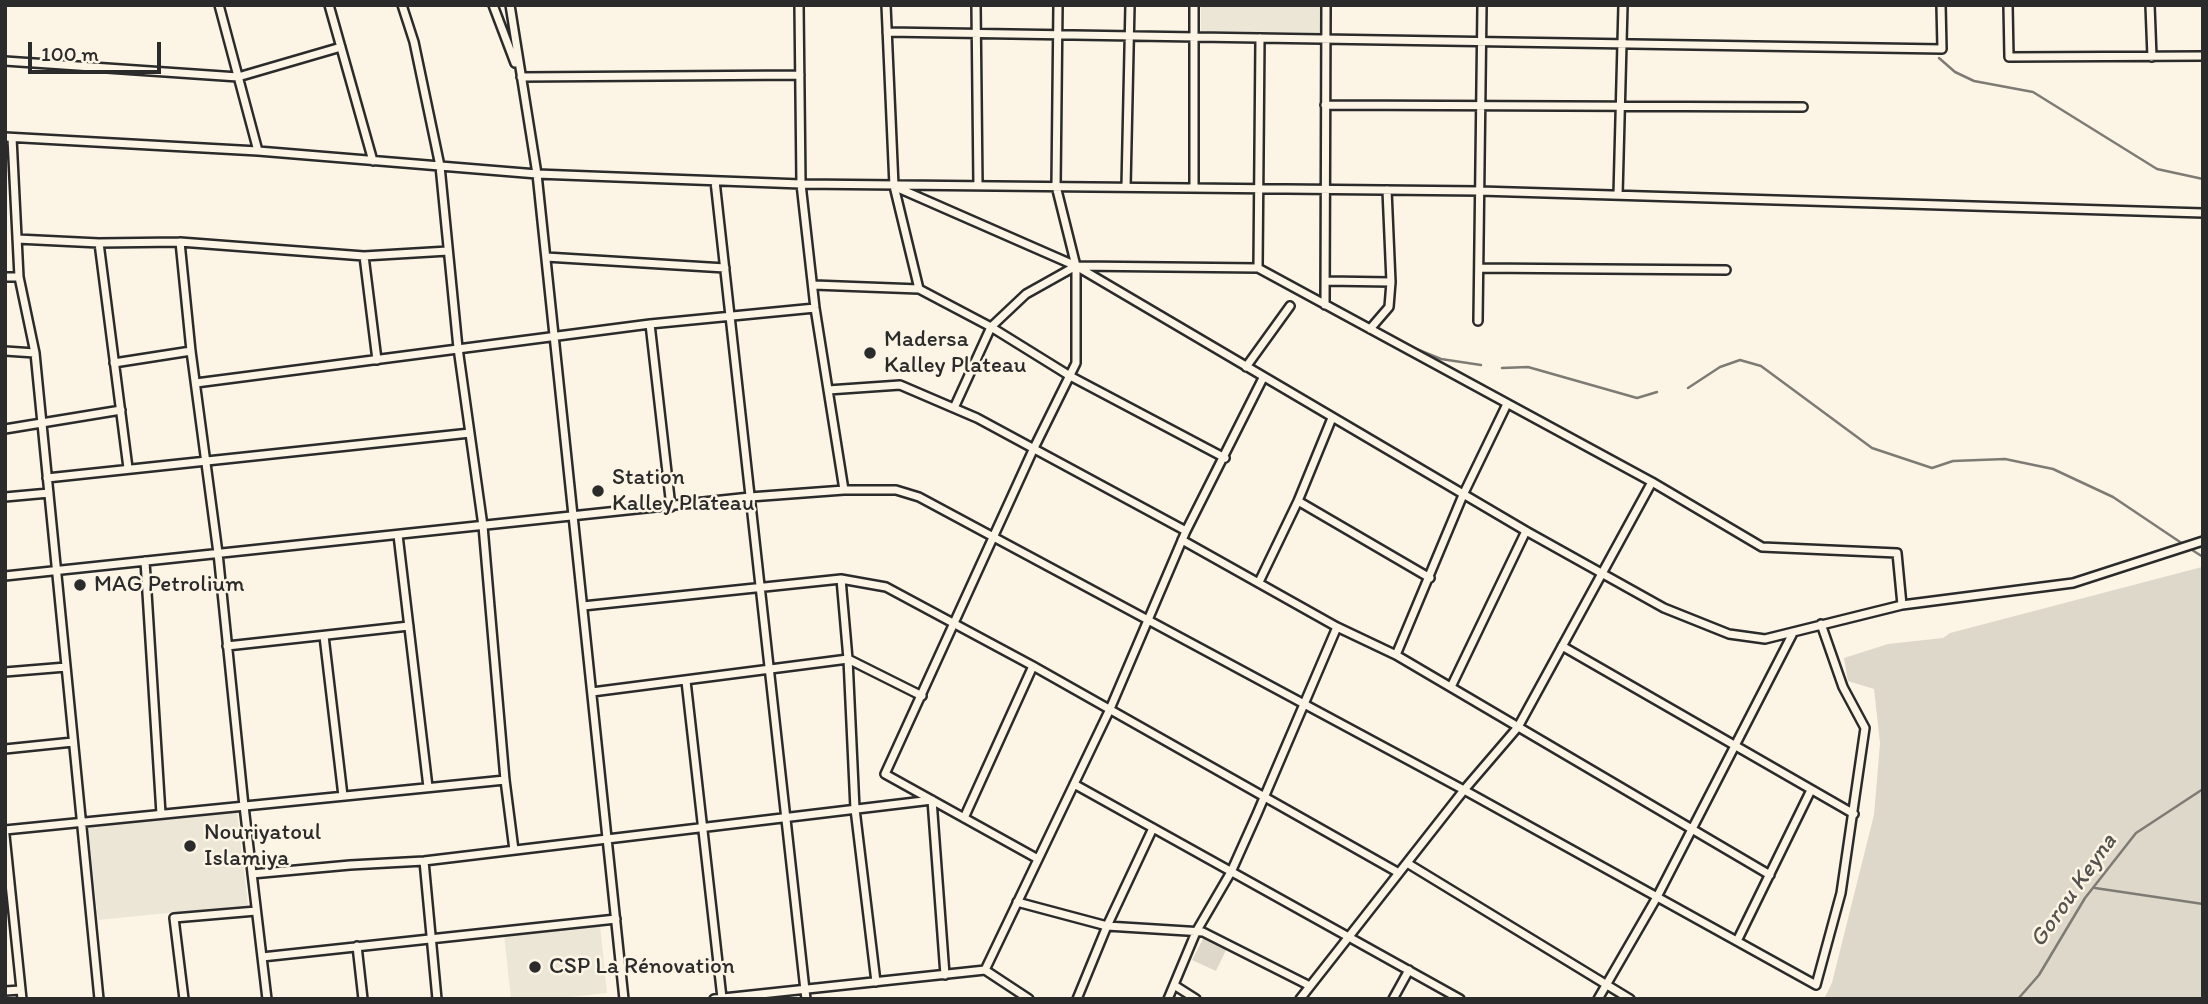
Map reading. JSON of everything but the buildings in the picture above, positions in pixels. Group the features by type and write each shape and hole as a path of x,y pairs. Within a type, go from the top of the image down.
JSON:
{"street":[{"path":"219,5 258,151"},
{"path":"330,5 373,161"},
{"path":"402,5 414,42 440,166 458,348 483,526 505,780 514,850"},
{"path":"493,5 521,77"},
{"path":"510,5 537,174 624,999"},
{"path":"799,5 801,184 815,308 844,490"},
{"path":"886,5 894,186 919,289"},
{"path":"976,5 978,186"},
{"path":"1038,859 886,774 1033,450 1076,363 1076,266 1056,187 1058,5"},
{"path":"1126,187 1130,5"},
{"path":"1194,5 1194,188"},
{"path":"1325,305 1326,5"},
{"path":"1478,321 1482,5"},
{"path":"1618,195 1623,5"},
{"path":"887,32 1942,49 1941,5"},
{"path":"2008,5 2009,57 2203,56"},
{"path":"2150,5 2152,57"},
{"path":"1258,268 1260,38"},
{"path":"5,61 238,77 341,47"},
{"path":"521,77 800,75"},
{"path":"1325,105 1803,107"},
{"path":"99,999 35,353 19,277 8,138 258,151 537,174 801,184 1480,191 2203,213"},
{"path":"715,181 806,999"},
{"path":"894,186 1076,266 1526,531 1689,619 1729,634 1765,639 1902,605 2073,583 2203,541"},
{"path":"1370,329 1389,307 1391,282 1387,190"},
{"path":"5,219 16,219"},
{"path":"17,239 99,243 180,242 364,256 448,251"},
{"path":"180,242 191,351 218,553 267,999"},
{"path":"99,243 128,468"},
{"path":"364,256 377,360"},
{"path":"546,257 725,268"},
{"path":"954,408 991,327 1026,294 1076,266 1258,268 1652,482 1762,547 1897,553 1902,605"},
{"path":"1479,268 1726,270"},
{"path":"5,277 19,277"},
{"path":"1326,281 1391,282"},
{"path":"814,285 919,289 991,327 1070,376 1225,458"},
{"path":"1247,368 1290,306"},
{"path":"195,383 650,324 815,308"},
{"path":"650,324 671,507"},
{"path":"5,351 35,353"},
{"path":"114,363 191,351"},
{"path":"985,970 1110,709 1186,531 1263,378"},
{"path":"828,390 900,385 985,422 1186,531"},
{"path":"1396,655 1463,495 1507,404"},
{"path":"5,429 121,410"},
{"path":"1259,582 1298,501 1332,418"},
{"path":"47,478 470,433"},
{"path":"1300,999 1464,790 1518,727 1652,482"},
{"path":"5,576 750,497 884,489 919,497 995,537 1464,790 1816,985 1841,893 1865,728 1843,687 1821,624"},
{"path":"5,497 49,493"},
{"path":"1298,501 1430,578"},
{"path":"1451,687 1526,531"},
{"path":"398,535 428,788"},
{"path":"1182,540 1337,627 1396,655 1770,875"},
{"path":"145,561 161,814"},
{"path":"583,606 841,579 886,587 1033,666 1399,873"},
{"path":"841,579 848,659 855,809 876,982"},
{"path":"227,646 409,626"},
{"path":"1168,999 1196,932 1231,872 1337,627"},
{"path":"1598,999 1657,897 1793,634"},
{"path":"324,635 343,796"},
{"path":"1562,646 1854,814"},
{"path":"592,692 848,659 922,696"},
{"path":"964,818 1033,666"},
{"path":"5,672 66,667"},
{"path":"687,681 722,998"},
{"path":"5,749 73,742"},
{"path":"22,999 9,909 5,832 505,780"},
{"path":"1074,784 1460,999"},
{"path":"1737,941 1811,790"},
{"path":"252,874 350,865 424,862 932,800"},
{"path":"932,800 945,975"},
{"path":"1077,999 1107,926 1153,828"},
{"path":"424,862 438,999"},
{"path":"1407,863 1630,999"},
{"path":"1017,902 1107,926 1203,932 1310,986"},
{"path":"184,999 174,918 256,911"},
{"path":"262,957 616,919"},
{"path":"357,946 363,999"},
{"path":"713,999 985,970 1029,999"},
{"path":"1393,999 1409,971"},
{"path":"1174,985 1196,999"},
{"path":"5,991 21,990"}],"shaded area":[{"path":"1201,5 1320,5 1320,33 1201,31"},
{"path":"2202,567 2203,999 1824,999 1832,983 1874,815 1880,743 1874,689 1848,681 1844,658 1888,644 1943,638 1950,633"},
{"path":"237,811 248,905 98,920 88,827"},
{"path":"600,925 607,993 551,999 511,999 504,935"},
{"path":"1204,937 1227,948 1216,971 1192,960"}],"waterway":[{"path":"1939,58 1955,72 1974,81 2033,92 2157,169 2203,179"},
{"path":"1409,346 1441,359 1481,365"},
{"path":"1688,388 1720,367 1740,360 1761,366 1872,448 1932,468 1953,461 2005,459 2053,469 2113,497 2183,544"},
{"path":"1502,368 1528,367 1637,398 1657,392"},
{"path":"2189,548 2203,557"},
{"name":"Gorou Keyna","path":"2018,999 2039,975 2085,898 2136,833 2203,789"},
{"path":"2095,888 2203,904"}],"place":[{"name":"Madersa Kalley Plateau","path":"870,353"},
{"name":"Station Kalley Plateau","path":"598,491"},
{"name":"MAG Petrolium","path":"80,585"},
{"name":"Nouriyatoul Islamiya","path":"190,846"},
{"name":"CSP La Rénovation","path":"535,967"}]}
